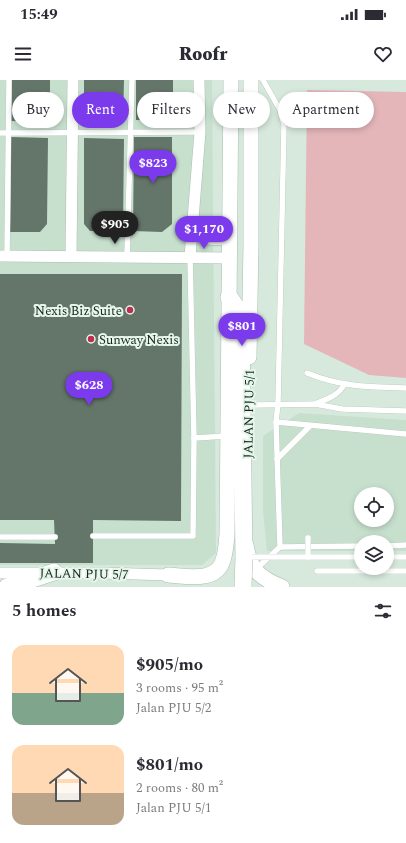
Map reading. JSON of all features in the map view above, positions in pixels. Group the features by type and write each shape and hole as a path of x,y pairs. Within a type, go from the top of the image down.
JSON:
{"main road":[{"path":"229,297 239,313 241,331 246,556 243,587"},
{"path":"7,587 54,572"}],"street":[{"path":"71,256 73,80"},
{"path":"190,257 200,132 199,80"},
{"name":"JALAN PJU 5/1","path":"168,575 195,577 213,574 219,569 223,560 227,535 226,504 231,80"},
{"name":"JALAN PJU 5/1","path":"251,80 251,244 246,556 259,575 282,587"},
{"path":"192,230 197,235 205,239 229,239"},
{"path":"4,256 230,258"},
{"path":"224,551 228,560 237,566 243,565 246,562 246,556"},
{"name":"JALAN PJU 5/7","path":"0,573 54,572 168,575"}],"lane":[{"path":"4,256 9,133 9,80"},
{"path":"127,257 132,80"},
{"path":"263,80 280,110 284,126 278,404 276,422 280,547"},
{"path":"0,133 200,132"},
{"path":"93,536 193,536 194,438 190,257"},
{"path":"307,373 344,385 406,388"},
{"path":"315,404 334,396 344,385"},
{"path":"248,405 315,404 342,409 406,411"},
{"path":"276,422 406,434"},
{"path":"277,459 310,426"},
{"path":"194,438 227,436"},
{"path":"0,537 55,537"},
{"path":"308,538 308,557"},
{"path":"394,546 406,545"},
{"path":"256,570 280,547 354,546"},
{"path":"246,556 354,557"},
{"path":"394,557 406,557"},
{"path":"317,571 406,571"},
{"path":"18,587 27,585"}],"shaded area":[{"path":"0,80 212,80 216,553 202,565 0,565"},
{"path":"307,90 406,92 406,378 369,375 304,344 307,128 374,128 374,92 307,92"},
{"path":"299,413 406,420 406,551 394,551 394,535 354,535 354,551 267,551 263,511 263,436"}],"building":[{"path":"11,80 50,80 50,92 12,92 11,121"},
{"path":"84,80 124,80 124,92 84,92"},
{"path":"136,80 173,80 173,92 137,92 136,120"},
{"path":"11,137 48,138 47,224 40,232 10,232"},
{"path":"134,137 172,137 172,224 162,232 133,231"},
{"path":"84,138 124,139 123,231 90,231 84,224"},
{"name":"Sunway Nexis","path":"0,274 182,274 181,521 93,520 93,563 0,563 0,543 55,544 54,520 0,520"}],"place":[{"name":"Nexis Biz Suite","path":"130,310"},
{"name":"Sunway Nexis","path":"91,339"}]}
